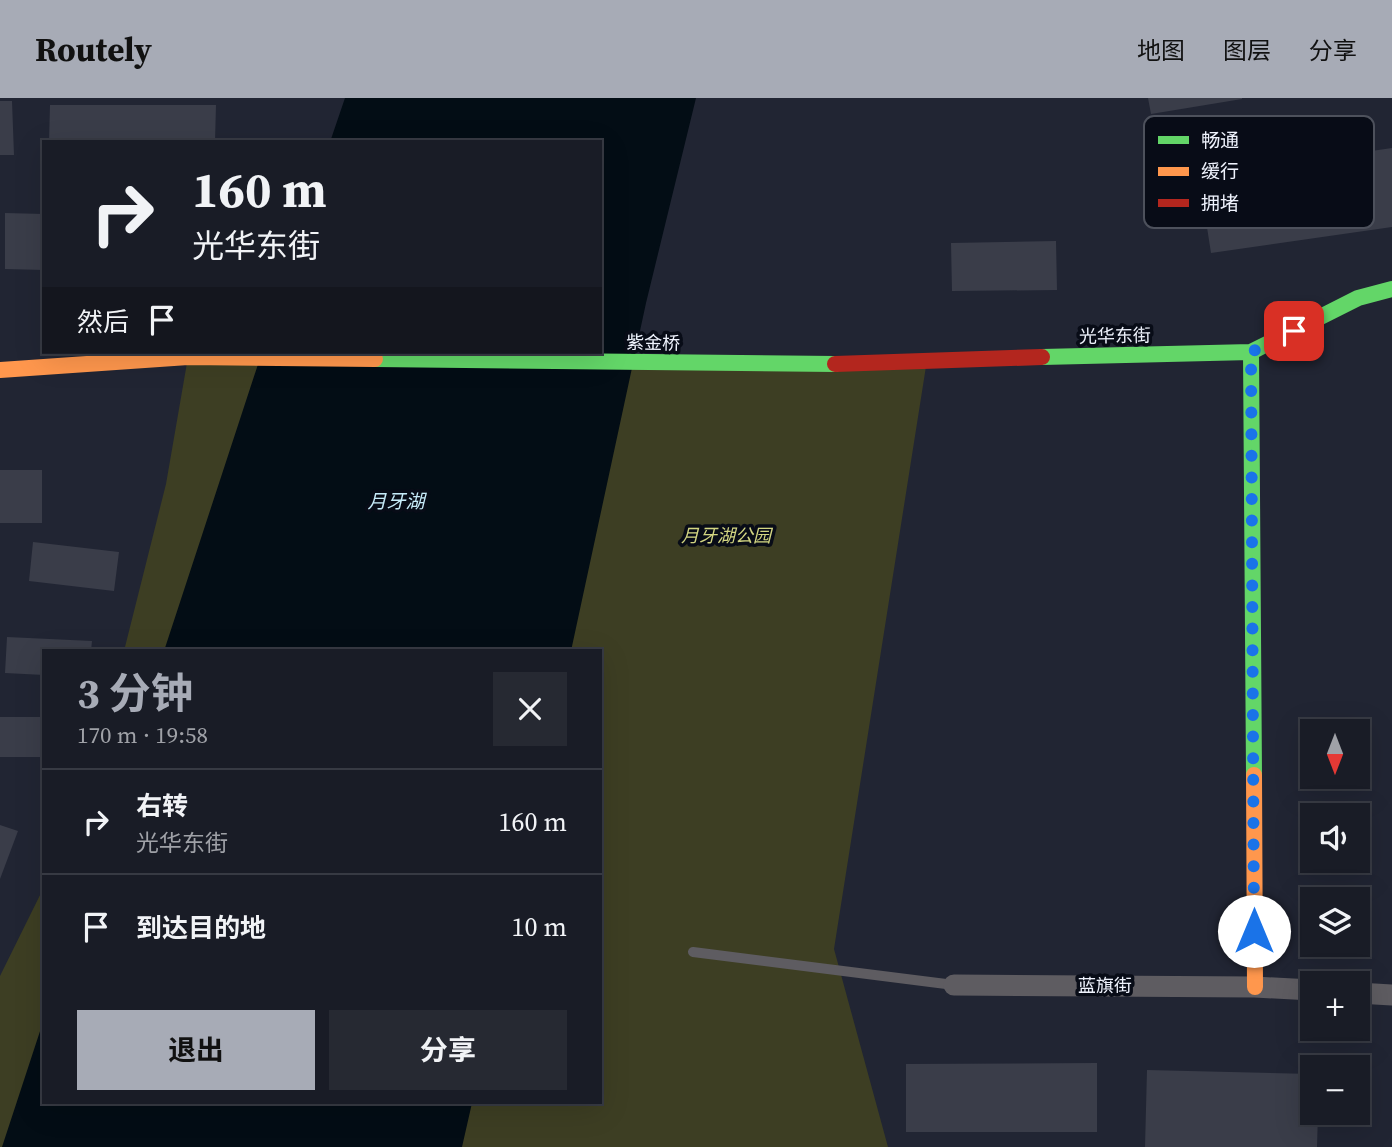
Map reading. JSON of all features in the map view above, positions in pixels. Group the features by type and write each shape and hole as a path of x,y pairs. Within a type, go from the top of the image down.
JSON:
{"street":[{"name":"光华东街","path":"824,365 1251,352 1358,298 1392,289"},
{"path":"1251,352 1255,986"},
{"name":"紫金桥","path":"0,370 188,357 824,365"},
{"name":"蓝旗街","path":"954,985 1255,986 1300,989"},
{"path":"1370,994 1392,995"}],"lane":[{"path":"693,952 954,985"}],"green space":[{"name":"月牙湖公园","path":"188,357 927,360 834,949 888,1147 0,1147 0,976 42,891 42,1104 602,1104 602,649 125,649 166,484"}],"water":[{"name":"月牙湖","path":"345,98 696,98 646,303 571,649 165,649 261,354 602,354 602,140 331,140"},
{"path":"42,1025 42,1104 472,1104 462,1147 2,1147"}],"building":[{"path":"1148,98 1242,98 1242,99 1151,114"},
{"path":"0,101 12,101 14,155 0,155"},
{"path":"50,105 216,105 215,140 49,140"},
{"path":"1392,148 1392,227 1211,253 1207,228 1374,228 1374,151"},
{"path":"5,213 42,214 42,270 5,269"},
{"path":"1056,241 1057,290 952,291 951,243"},
{"path":"0,470 42,470 42,523 0,523"},
{"path":"33,542 119,552 114,591 29,581"},
{"path":"7,637 92,641 91,649 42,649 42,675 5,673"},
{"path":"0,717 42,717 42,757 0,757"},
{"path":"0,825 18,831 0,879"},
{"path":"1097,1063 1097,1132 906,1132 906,1064"},
{"path":"1147,1070 1300,1074 1300,1125 1318,1125 1317,1147 1145,1147"}],"traffic: fast":[{"path":"1042,357 1251,352 1358,298 1392,289"},
{"path":"1251,352 1254,775"},
{"path":"375,359 835,364"}],"traffic: slow":[{"path":"0,370 188,357 375,359"},
{"path":"1254,775 1255,987"}],"traffic: jam":[{"path":"835,364 1042,357"}],"route":[{"path":"1254,931 1251,352 1294,331"}]}
